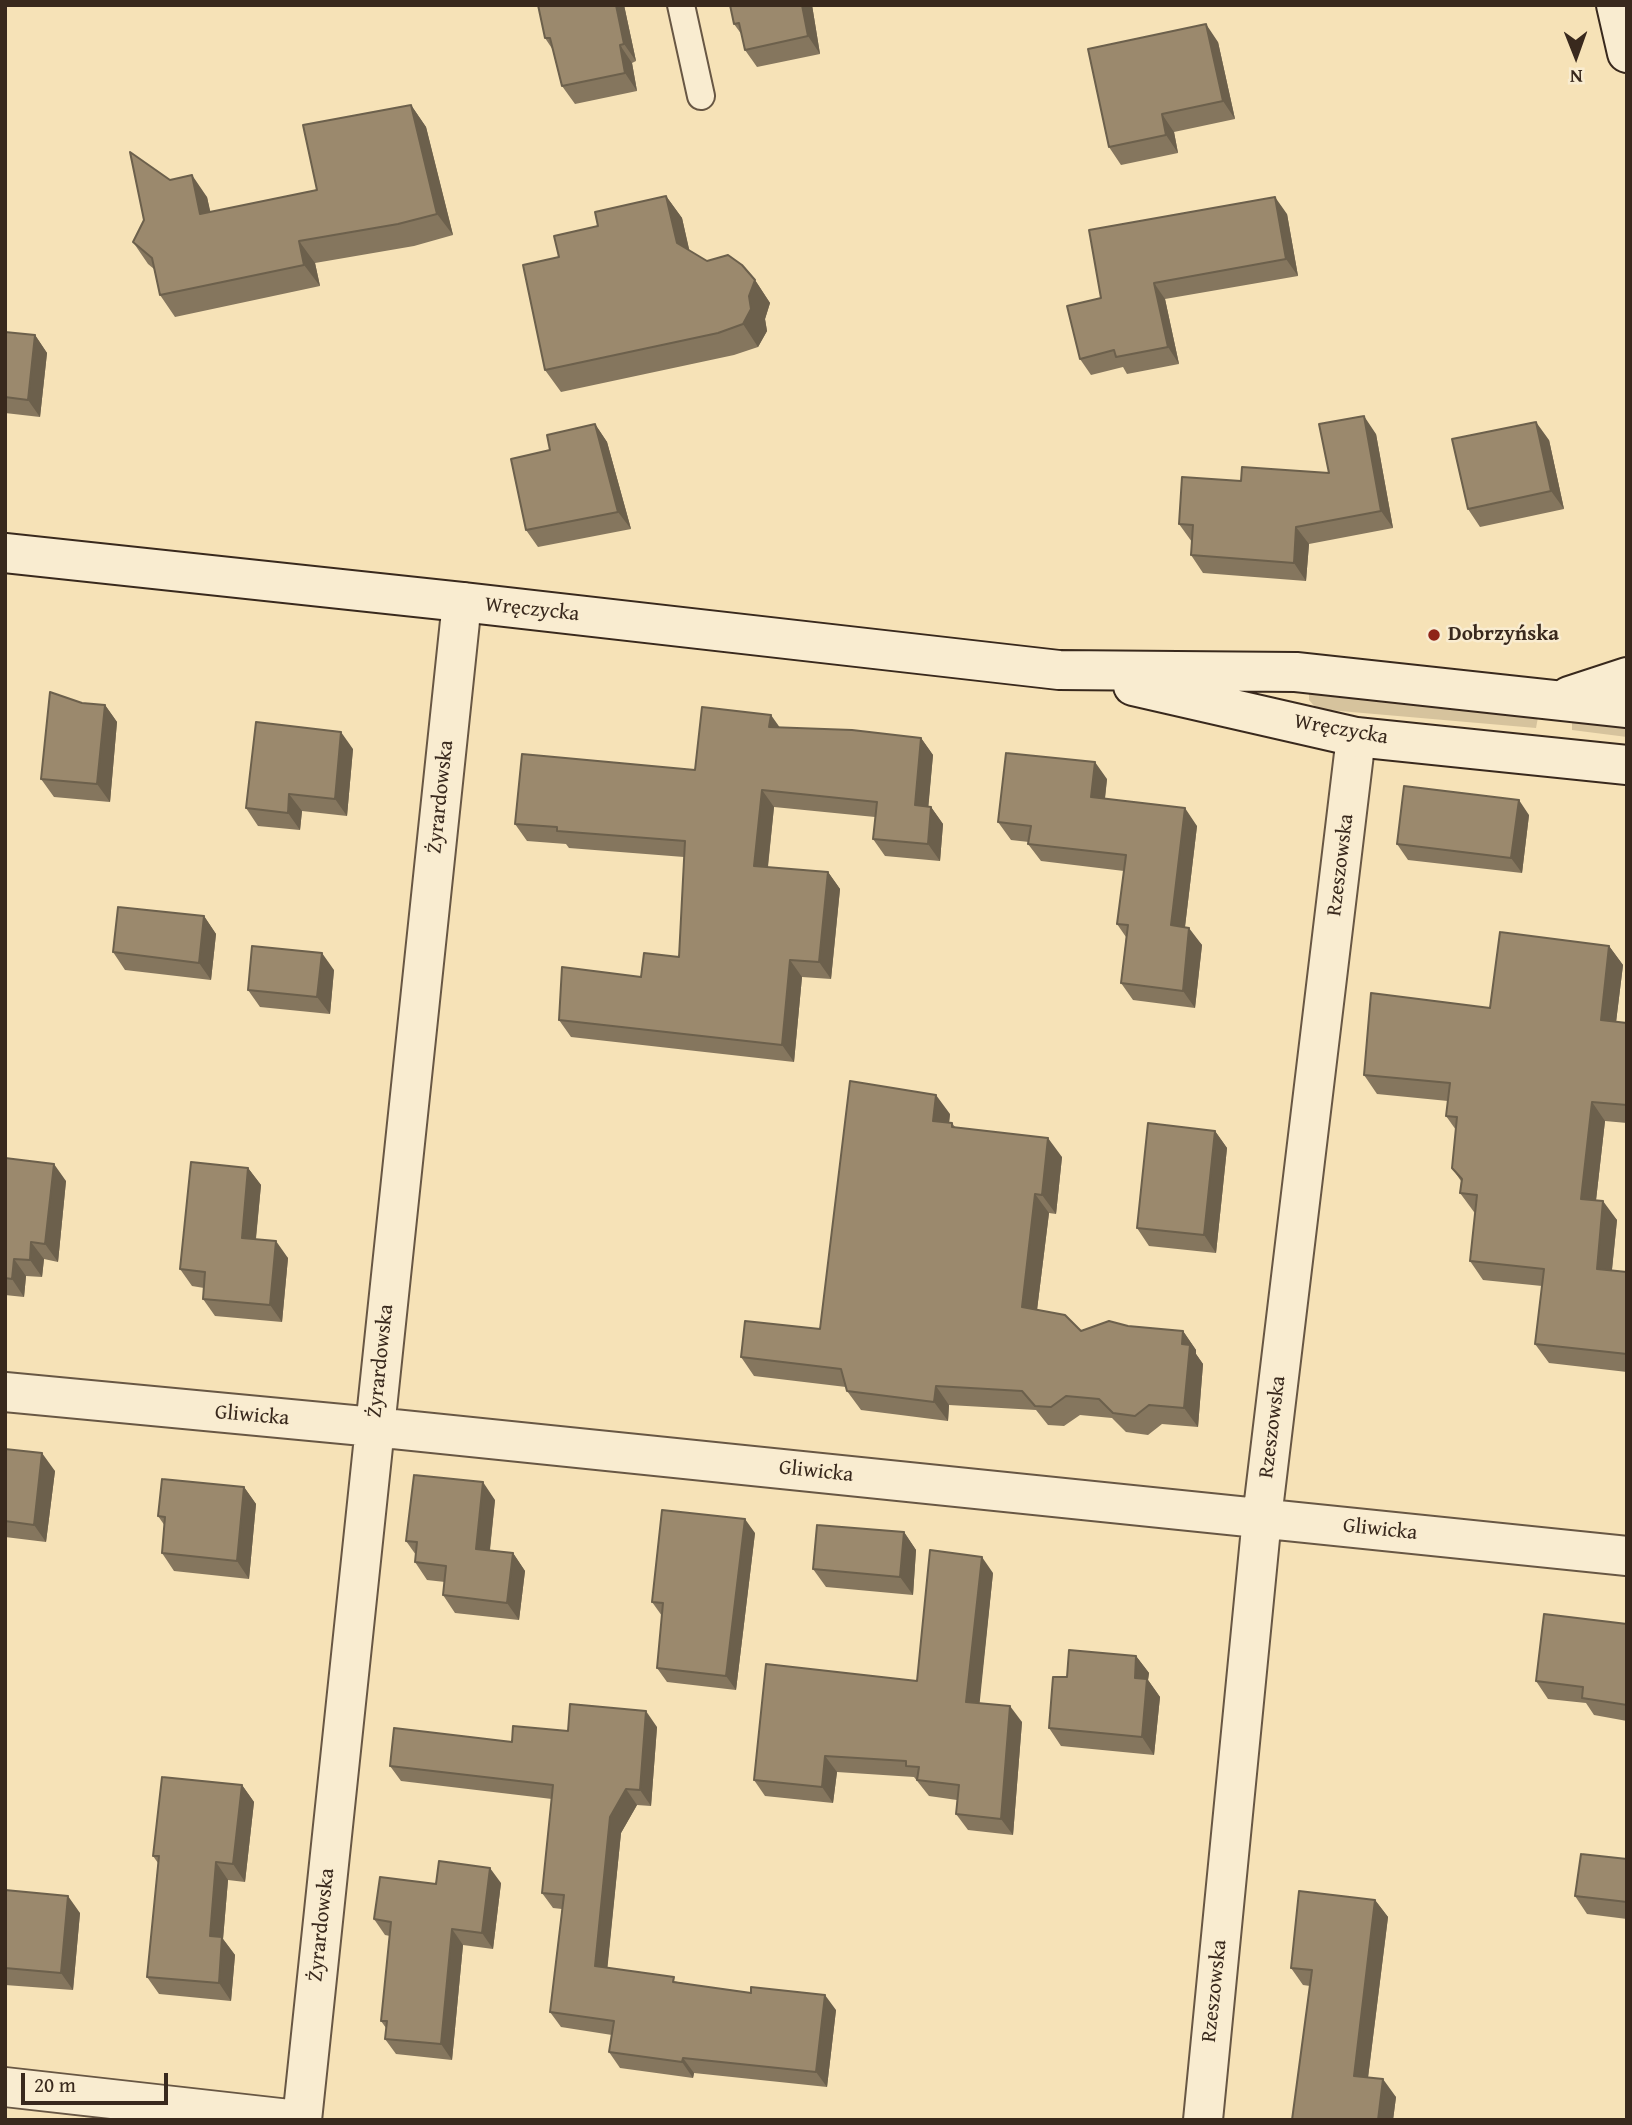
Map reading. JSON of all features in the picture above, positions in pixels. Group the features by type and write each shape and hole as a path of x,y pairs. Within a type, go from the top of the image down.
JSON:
{"street":[{"path":"1616,5 1627,54"},
{"name":"Wręczycka","path":"5,553 1059,670 1296,672 1627,708"},
{"name":"Żyrardowska","path":"300,2120 462,602"},
{"name":"Wręczycka","path":"1059,670 1356,737 1627,765"},
{"path":"1555,700 1627,677"},
{"name":"Rzeszowska","path":"1203,2120 1262,1518 1356,737"},
{"name":"Gliwicka","path":"5,1392 374,1427 1627,1556"},
{"path":"5,2087 300,2120"}],"lane":[{"path":"681,5 701,96"}],"shaded area":[{"path":"1315,688 1539,712 1536,728 1317,709 1309,700 1309,694"},
{"path":"1572,718 1627,719 1627,737 1572,730"}],"building":[{"path":"538,5 616,5 624,44 620,45 625,73 562,86 550,38 545,38"},
{"path":"730,5 802,5 808,36 745,50 739,23 734,24"},
{"path":"1206,24 1223,101 1162,114 1166,135 1109,147 1088,49"},
{"path":"411,105 437,214 398,224 299,241 304,265 160,295 152,258 133,242 144,220 130,152 170,180 192,175 200,214 317,190 303,125"},
{"path":"666,196 677,243 707,261 728,255 742,265 755,280 749,296 751,309 743,324 718,333 545,370 523,265 559,257 554,236 598,226 595,212"},
{"path":"1275,197 1286,259 1154,283 1168,347 1116,357 1114,350 1080,359 1067,306 1101,298 1089,230"},
{"path":"5,332 35,335 28,400 5,397"},
{"path":"1364,416 1381,511 1296,527 1294,563 1191,555 1193,525 1179,524 1182,477 1241,481 1242,467 1329,473 1319,424"},
{"path":"1536,422 1551,491 1468,509 1452,439"},
{"path":"595,424 618,512 526,530 511,459 550,450 547,435"},
{"path":"50,692 82,703 105,705 97,784 41,779"},
{"path":"702,707 771,715 769,727 852,730 921,738 915,805 931,807 928,844 873,839 877,802 762,790 754,866 828,872 819,962 790,960 782,1045 559,1020 562,967 641,977 644,953 679,957 685,841 557,831 557,827 515,824 522,754 695,770"},
{"path":"256,722 341,732 335,799 289,794 288,813 246,808"},
{"path":"1006,753 1095,762 1091,797 1185,808 1171,925 1189,928 1183,991 1121,983 1128,925 1117,924 1126,855 1028,844 1031,826 998,822"},
{"path":"1404,786 1519,800 1511,858 1397,844"},
{"path":"118,907 204,916 199,963 113,952"},
{"path":"1500,932 1609,946 1601,1020 1627,1023 1627,1105 1592,1102 1581,1199 1603,1201 1597,1269 1627,1272 1627,1354 1535,1344 1544,1269 1470,1261 1477,1195 1460,1193 1462,1179 1452,1168 1457,1117 1446,1116 1450,1083 1364,1075 1371,993 1490,1008"},
{"path":"252,946 322,953 317,997 248,990"},
{"path":"850,1081 936,1095 933,1121 952,1123 952,1127 1048,1138 1042,1195 1035,1194 1022,1307 1065,1315 1081,1331 1109,1321 1128,1326 1183,1331 1182,1344 1190,1345 1184,1408 1149,1405 1135,1416 1113,1413 1099,1399 1066,1396 1051,1407 1035,1406 1022,1391 936,1386 934,1402 847,1391 841,1369 741,1357 745,1321 820,1329"},
{"path":"1148,1123 1215,1131 1204,1235 1137,1228"},
{"path":"5,1158 54,1164 45,1244 31,1242 30,1260 14,1259 12,1279 5,1278"},
{"path":"191,1162 248,1168 242,1238 276,1241 270,1305 203,1299 205,1272 180,1269"},
{"path":"5,1449 42,1453 34,1525 5,1521"},
{"path":"414,1475 483,1482 476,1549 513,1553 507,1603 443,1595 446,1566 415,1562 417,1542 406,1541"},
{"path":"162,1479 244,1487 237,1561 162,1553 165,1517 158,1516"},
{"path":"662,1510 745,1519 726,1676 657,1668 663,1603 652,1602"},
{"path":"817,1525 904,1532 900,1577 813,1569"},
{"path":"930,1550 982,1557 966,1702 1010,1706 1001,1819 956,1814 959,1785 917,1780 919,1767 906,1766 906,1761 825,1756 822,1787 754,1780 766,1664 917,1681"},
{"path":"1544,1614 1627,1624 1627,1705 1582,1698 1583,1687 1536,1681"},
{"path":"1069,1650 1136,1656 1135,1678 1147,1679 1142,1737 1049,1728 1053,1677 1067,1677"},
{"path":"570,1704 646,1711 640,1790 626,1789 610,1817 595,1966 674,1977 673,1982 751,1993 751,1987 825,1995 816,2072 683,2058 682,2062 609,2052 614,2021 550,2012 564,1895 542,1893 553,1785 390,1766 394,1728 512,1742 513,1726 568,1731"},
{"path":"162,1777 242,1785 233,1864 216,1862 210,1936 222,1937 219,1983 147,1977 159,1856 153,1856"},
{"path":"1581,1854 1627,1859 1627,1902 1575,1896"},
{"path":"439,1861 490,1868 482,1933 452,1929 441,2044 385,2039 387,2021 381,2021 391,1922 374,1919 380,1877 436,1884"},
{"path":"5,1890 68,1896 61,1973 5,1968"},
{"path":"1299,1891 1375,1900 1354,2076 1383,2079 1378,2120 1292,2120 1312,1970 1291,1968"}],"place":[{"name":"Dobrzyńska","path":"1434,635"}]}
